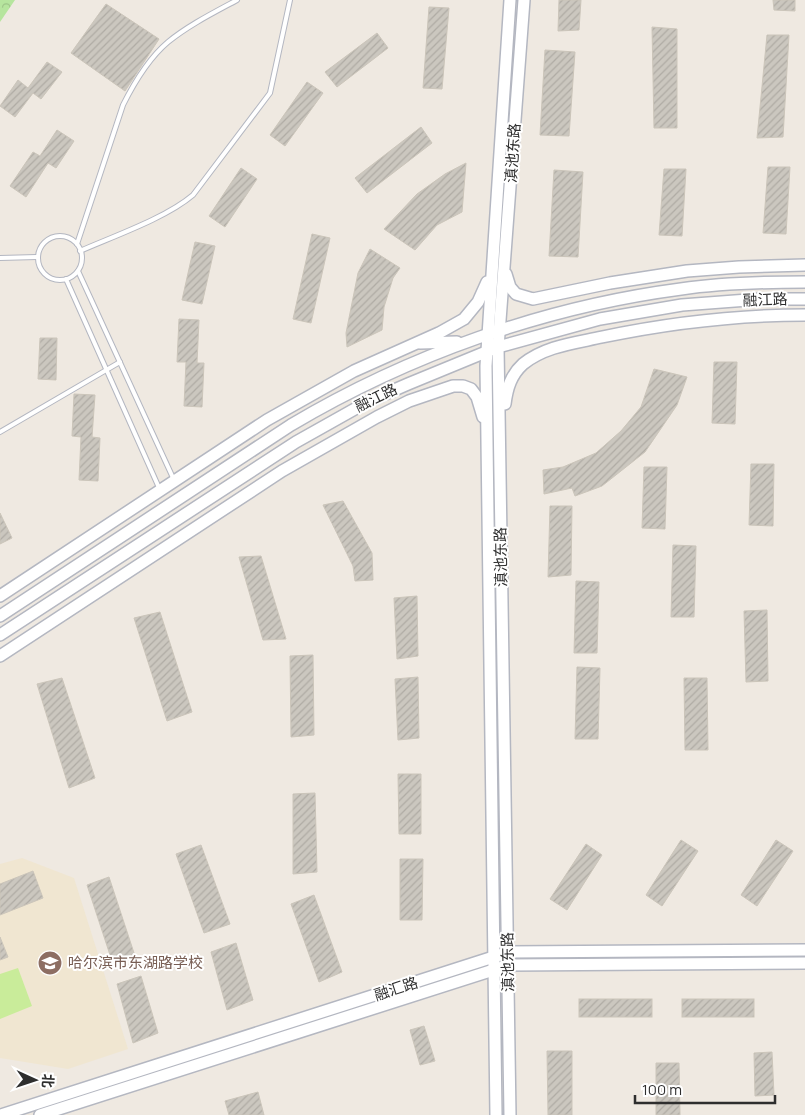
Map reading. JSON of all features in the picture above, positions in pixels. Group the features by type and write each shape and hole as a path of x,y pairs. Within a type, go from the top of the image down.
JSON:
{"street":[{"name":"滇池东路","path":"496,1115 487,351 510,0"},
{"name":"滇池东路","path":"510,1115 509,952 498,347 524,0"},
{"path":"504,268 510,287 516,294 534,299 588,287 687,271 805,265"},
{"path":"0,596 267,420 354,372 464,319 478,302 492,266"},
{"name":"融江路","path":"0,616 316,410 368,383 425,358 499,331 559,313 639,295 744,283 805,282"},
{"path":"559,313 588,287"},
{"name":"融江路","path":"0,635 296,442 369,401 487,351 600,319 642,311 726,301 805,299"},
{"path":"500,440 506,390 511,379 522,365 542,353 562,345 659,325 736,317 805,314"},
{"path":"415,343 469,342"},
{"path":"409,402 447,368"},
{"path":"0,656 282,471 377,417 409,402 453,386 463,386 471,389 477,397 487,432"},
{"name":"融汇路","path":"1,1115 509,952 805,950"},
{"name":"融汇路","path":"40,1115 508,965 805,963"}],"lane":[{"path":"77,244 123,105 130,92 154,56 167,43 210,14 237,0"},
{"path":"80,250 159,216 185,202 193,195 270,93 290,0"},
{"path":"56,236 71,239 80,250 81,265 78,271 66,280 46,276 38,264 39,250 43,243 56,236"},
{"path":"0,258 38,257"},
{"path":"78,271 175,482"},
{"path":"66,280 160,491"},
{"path":"0,432 120,362"}],"shaded area":[{"name":"哈尔滨市东湖路学校","path":"22,858 74,878 128,1049 68,1069 0,1058 0,864"}],"green space":[{"path":"0,0 15,0 0,22"},
{"path":"18,968 32,1006 0,1019 0,974"}],"building":[{"path":"559,0 581,0 579,30 558,31"},
{"path":"773,0 795,0 795,11 774,10"},
{"path":"106,4 159,39 125,91 71,53"},
{"path":"429,7 449,8 442,89 423,88"},
{"path":"652,27 677,29 677,128 654,128"},
{"path":"377,33 388,48 337,87 325,72"},
{"path":"767,35 789,35 783,137 757,138"},
{"path":"545,50 575,52 569,136 540,135"},
{"path":"47,62 62,72 41,99 33,93 15,117 0,106 18,80 28,88"},
{"path":"307,82 323,93 285,146 270,135"},
{"path":"421,127 432,143 367,193 355,178"},
{"path":"57,130 74,141 56,168 48,163 26,197 10,186 33,152 40,156"},
{"path":"466,163 462,212 437,225 415,250 384,229 417,194 445,174"},
{"path":"768,167 790,167 786,234 763,233"},
{"path":"241,168 257,179 225,227 209,216"},
{"path":"664,169 686,169 682,236 659,235"},
{"path":"554,170 583,172 578,257 549,256"},
{"path":"312,234 330,238 311,323 293,319"},
{"path":"195,242 215,246 202,304 182,300"},
{"path":"370,249 400,268 393,278 384,307 382,330 347,347 346,333 358,273"},
{"path":"179,319 199,320 197,363 204,363 202,407 184,406 186,362 177,362"},
{"path":"40,338 57,338 56,380 38,379"},
{"path":"714,362 737,362 735,424 712,423"},
{"path":"654,369 687,377 677,405 645,452 602,486 575,496 572,488 544,494 543,470 563,467 596,453 621,431 641,407"},
{"path":"74,394 95,395 92,437 100,438 98,481 79,480 81,437 72,436"},
{"path":"751,464 774,464 773,526 749,525"},
{"path":"644,467 667,467 665,529 642,528"},
{"path":"343,501 372,553 373,580 355,581 353,566 323,505"},
{"path":"550,506 572,506 571,575 548,577"},
{"path":"0,513 12,538 0,544"},
{"path":"673,545 696,546 694,617 671,617"},
{"path":"261,556 286,639 263,640 239,557"},
{"path":"576,581 599,582 597,653 574,653"},
{"path":"417,596 418,656 397,659 394,598"},
{"path":"767,610 768,681 746,682 744,611"},
{"path":"160,612 192,712 167,721 134,618"},
{"path":"313,655 314,735 291,737 290,656"},
{"path":"577,667 600,668 598,739 575,739"},
{"path":"418,677 419,738 398,740 395,679"},
{"path":"62,678 95,778 69,788 37,684"},
{"path":"684,678 707,678 708,750 685,750"},
{"path":"398,774 421,774 421,834 399,834"},
{"path":"315,793 317,872 293,874 293,794"},
{"path":"681,840 698,851 662,906 646,895"},
{"path":"776,840 793,851 757,906 741,895"},
{"path":"586,844 602,855 567,910 550,899"},
{"path":"201,845 230,924 204,933 176,854"},
{"path":"400,859 423,859 422,920 400,920"},
{"path":"33,871 43,898 0,915 0,884"},
{"path":"109,877 135,956 113,964 87,885"},
{"path":"314,895 342,972 319,982 291,904"},
{"path":"0,937 8,957 0,960"},
{"path":"236,943 253,1000 227,1010 211,952"},
{"path":"141,976 158,1033 133,1043 117,984"},
{"path":"579,999 652,999 652,1017 579,1017"},
{"path":"682,999 754,999 754,1017 682,1017"},
{"path":"424,1026 435,1061 420,1065 410,1030"},
{"path":"547,1051 572,1051 572,1115 548,1115"},
{"path":"772,1052 774,1095 755,1096 754,1053"},
{"path":"656,1063 679,1063 680,1115 656,1115"},
{"path":"258,1092 264,1115 229,1115 225,1101"}],"place":[{"name":"哈尔滨市东湖路学校","path":"50,963"}]}
